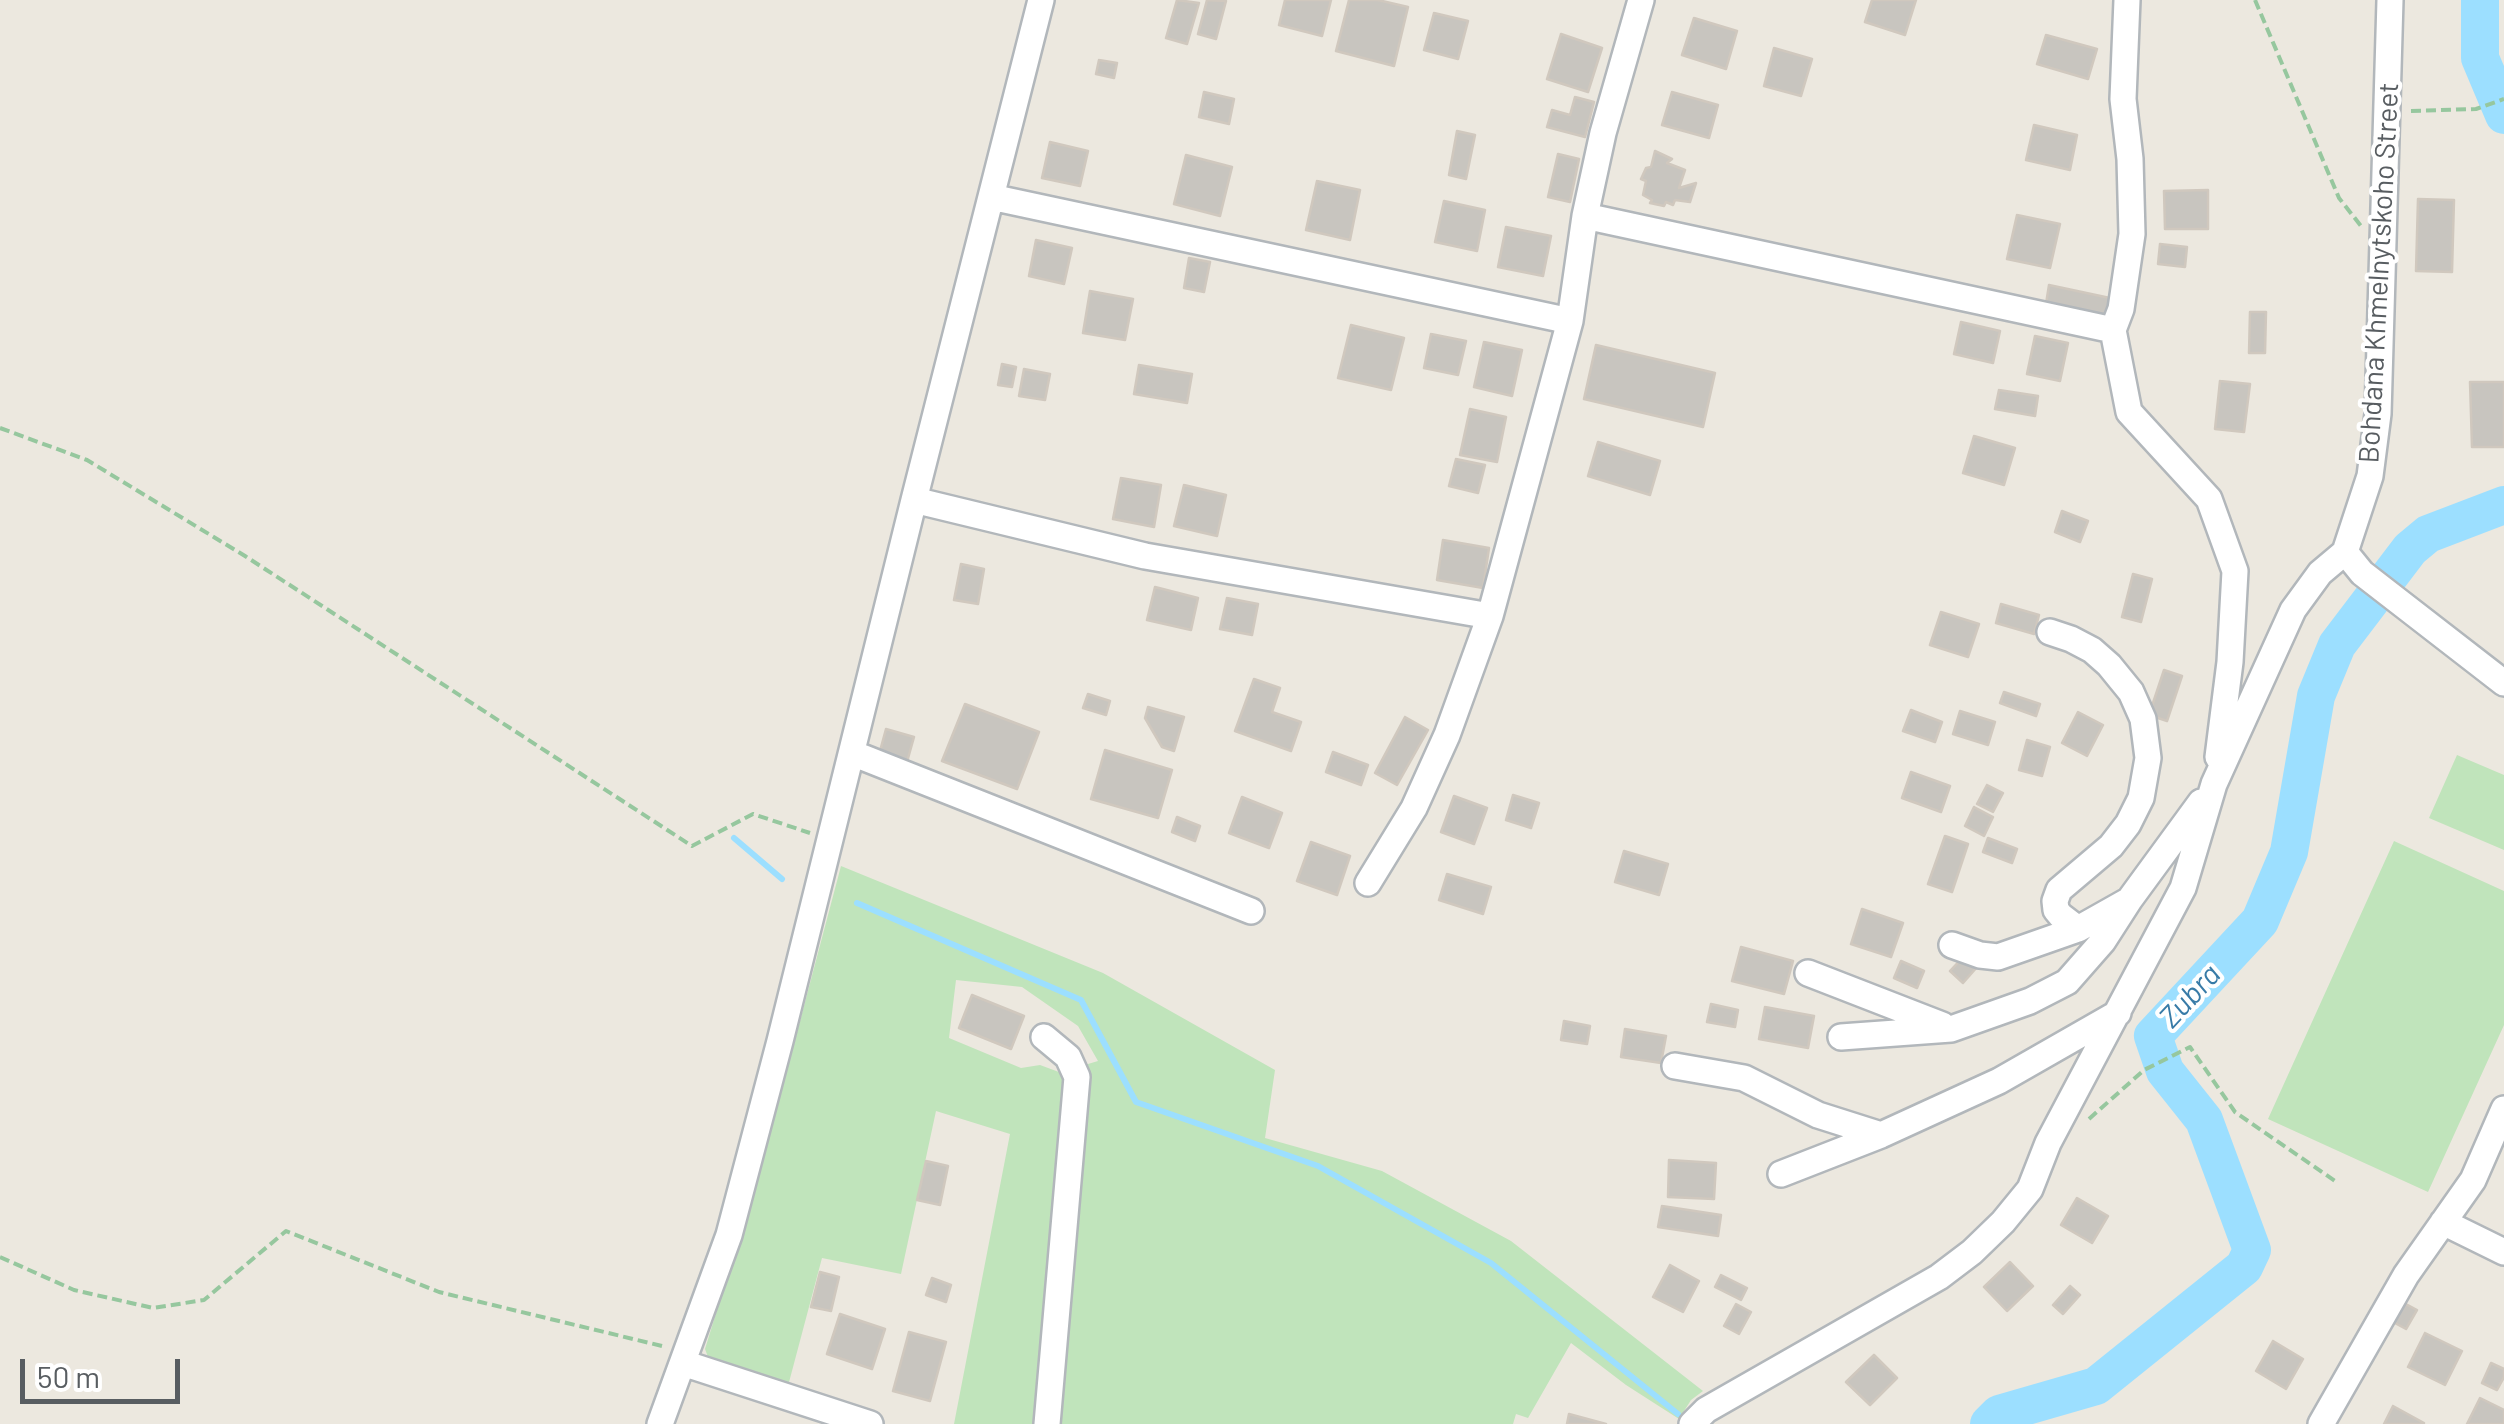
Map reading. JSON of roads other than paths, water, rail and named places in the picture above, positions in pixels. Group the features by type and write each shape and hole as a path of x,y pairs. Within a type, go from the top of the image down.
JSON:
{"street":[{"path":"660,1424 728,1236 1041,0"},
{"path":"1841,1036 1951,1029 2030,1001 2067,982 2103,941 2214,784 2230,662 2236,570 2208,499 2129,412 2114,330 2121,309 2132,234 2130,159 2123,100 2127,0"},
{"name":"Bohdana Khmelnytskoho Street","path":"1692,1424 1706,1410 1939,1277 2004,1222 2030,1189 2048,1143 2183,888 2214,784 2293,610 2320,573 2345,552 2370,476 2376,429 2390,0"},
{"path":"1368,884 1414,808 1448,736 1490,616 1570,321 1585,216 1636,1"},
{"path":"992,197 1570,321"},
{"path":"1585,216 2114,330"},
{"path":"914,500 1145,556 1490,616"},
{"path":"2345,552 2362,573 2504,683"},
{"path":"2050,632 2092,650 2110,665 2131,692 2147,738 2146,778 2128,824 2110,846 2059,890 2055,901 2060,916 2078,929"},
{"path":"852,753 1252,911"},
{"path":"1952,944 1998,957 2078,929 2130,900"},
{"path":"1808,973 1951,1029"},
{"path":"1780,1174 1881,1135 1998,1080 2118,1013"},
{"path":"1044,1037 1068,1058 1077,1077 1047,1424"},
{"path":"1675,1066 1744,1078 1818,1114 1881,1135"},
{"path":"2321,1424 2406,1275 2473,1180 2504,1109"},
{"path":"2442,1222 2504,1252"},
{"path":"685,1357 870,1424"}],"waterway":[{"name":"Zubra","path":"2480,0 2480,58 2504,115"},
{"name":"Zubra","path":"1989,1424 1999,1414 2096,1386 2244,1267 2252,1250 2204,1120 2165,1071 2153,1036 2260,921 2289,852 2316,696 2337,645 2410,549 2428,534 2504,505"},
{"path":"734,838 782,879"},
{"path":"857,903 1081,1000 1136,1102 1318,1166 1491,1263 1678,1414"}]}
